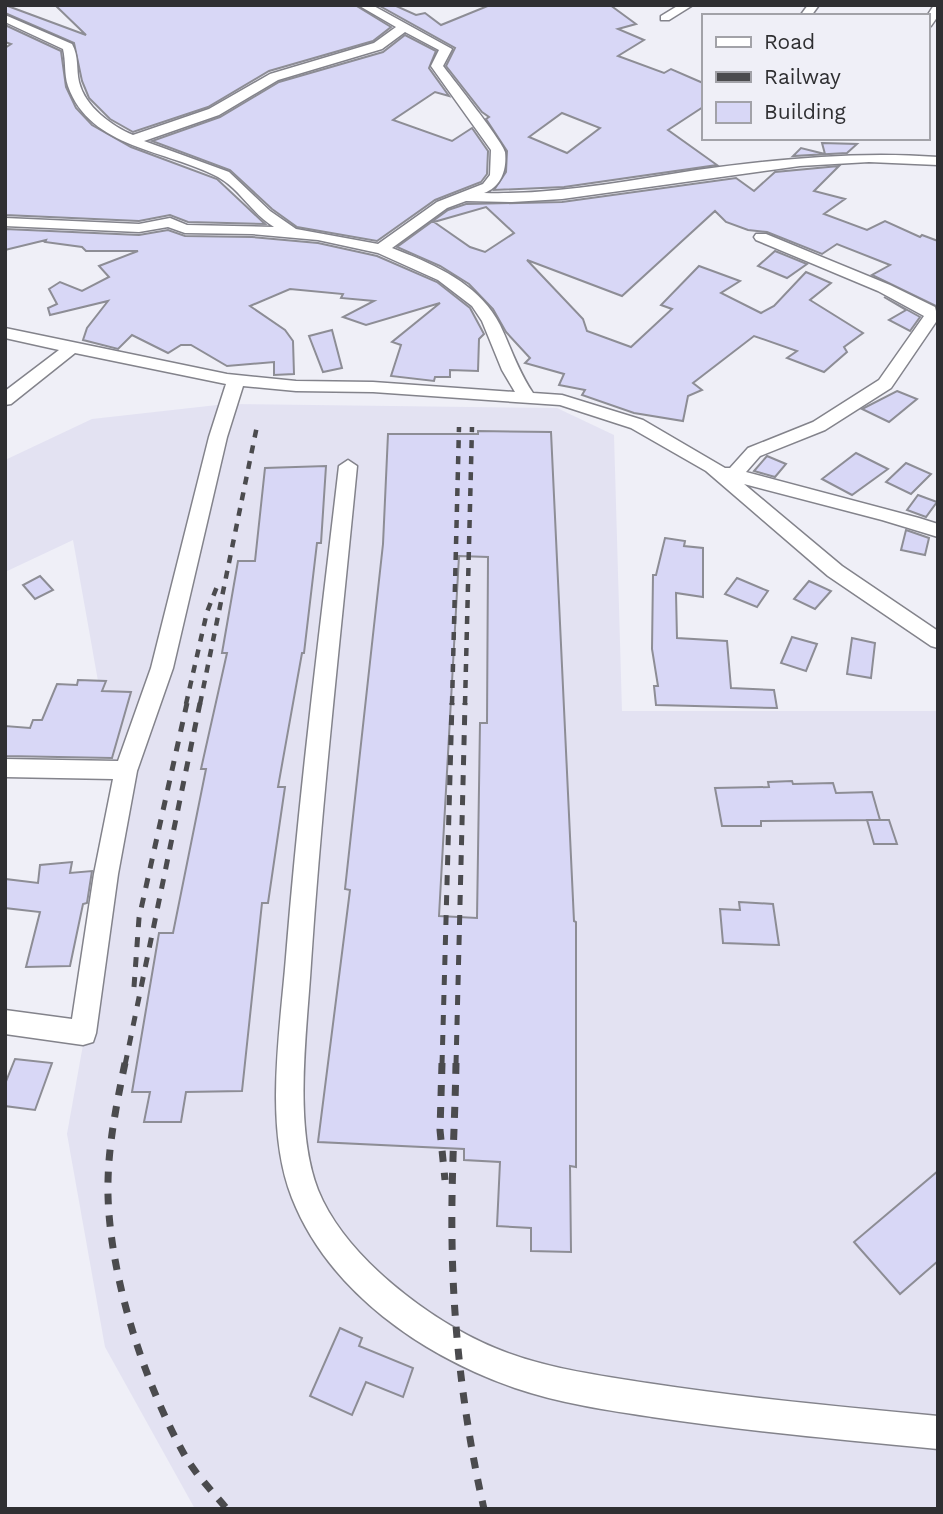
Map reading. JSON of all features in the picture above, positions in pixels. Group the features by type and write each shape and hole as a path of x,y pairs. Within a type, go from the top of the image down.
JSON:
{"street":[{"path":"363,5 446,49 437,66 498,150 495,179 488,187 461,196 428,214 382,248"},
{"path":"665,18 688,5"},
{"path":"5,18 68,47 73,66 73,85 82,100 107,127 130,141 227,177 262,213 292,231"},
{"path":"130,141 214,112 274,77 378,46 402,28"},
{"path":"461,196 550,196 855,152 938,161"},
{"path":"5,222 139,228 170,222 185,229 292,231 382,248 416,261 466,293 481,307 498,336 511,372 527,397"},
{"path":"734,475 754,452 818,426 885,384 932,316 929,310 884,288 761,237"},
{"path":"5,333 236,380 296,386 373,387 562,400 637,424 712,467 760,485 909,520 938,531"},
{"path":"5,400 73,347"},
{"path":"5,1022 83,1033 108,861 126,771 162,668 218,437 236,380"},
{"path":"348,466 303,880 291,1079 297,1168 306,1198 330,1240 366,1279 407,1314 457,1349 513,1372 573,1388 683,1406 938,1433"},
{"path":"712,467 835,571 938,641"},
{"path":"5,768 91,768 126,771"}],"shaded area":[{"path":"226,404 557,408 614,435 622,711 938,711 938,1509 195,1509 105,1347 67,1134 123,822 73,540 5,572 5,460 92,419"}],"building":[{"path":"5,5 86,35 55,5 355,5 391,27 373,41 269,71 208,107 133,132 110,119 89,98 82,81 74,43 5,13"},
{"path":"378,5 394,5 416,15 425,13 441,25 490,5 610,5 636,24 618,29 644,40 618,56 664,73 671,69 702,83 702,108 668,130 717,165 564,187 494,190 506,172 507,151 486,119 489,117 482,112 446,66 455,48","holes":["562,113 600,128 567,153 529,137"]},
{"path":"5,25 61,51 66,87 76,108 92,125 131,147 217,179 265,224 188,222 170,215 139,221 5,215 5,48 11,44 5,42"},
{"path":"405,35 436,51 429,68 449,96 435,92 393,120 452,141 472,128 488,151 487,174 481,182 435,200 377,241 297,227 272,209 230,170 152,141 220,117 279,82 383,52"},
{"path":"822,143 857,144 847,153 793,156 801,148 825,154"},
{"path":"839,166 814,191 845,199 824,214 867,230 885,221 920,237 922,235 938,241 938,307 872,275 890,265 837,244 822,254 767,232 748,230 726,222 715,211 622,296 527,260 583,319 587,331 631,347 672,309 661,305 699,266 740,281 721,293 761,313 774,306 806,272 831,283 810,300 863,333 844,347 847,352 824,372 787,358 797,351 754,336 693,383 702,390 688,396 683,421 634,413 582,395 585,390 559,385 564,374 525,363 530,358 506,332 493,309 469,284 440,266 397,247 448,210 466,204 562,202 736,178 754,191 775,172","holes":["486,207 514,233 485,252 470,247 434,222"]},
{"path":"5,229 139,235 168,230 185,236 252,237 318,243 377,256 437,282 470,308 484,334 479,339 478,371 450,370 450,377 435,377 434,381 391,376 401,345 392,342 440,303 366,325 343,317 374,301 341,298 343,294 290,289 250,306 285,330 293,341 294,374 274,375 274,362 227,366 191,345 181,345 168,353 132,335 118,349 83,340 87,328 108,301 50,315 48,308 57,304 49,289 60,282 82,291 109,277 99,266 138,251 86,251 82,247 45,242 46,240 5,250"},
{"path":"775,251 807,264 787,278 758,266"},
{"path":"884,297 920,317 910,331 889,320 906,310"},
{"path":"332,330 342,368 323,372 309,336"},
{"path":"897,391 917,399 889,422 862,409"},
{"path":"478,431 551,432 576,922 576,1167 570,1166 571,1252 531,1251 531,1228 497,1226 500,1162 464,1160 464,1149 318,1142 350,890 345,889 383,544 388,434 478,434","holes":["459,556 488,557 487,723 480,723 477,918 439,916"]},
{"path":"856,453 888,469 852,495 822,479"},
{"path":"767,456 786,464 775,477 754,471"},
{"path":"906,463 931,474 911,494 886,482"},
{"path":"326,466 321,543 317,543 304,653 278,787 285,787 268,903 262,903 242,1091 186,1092 181,1122 144,1122 150,1092 132,1092 159,933 173,933 206,769 201,769 227,653 222,653 238,561 255,561 265,468"},
{"path":"918,495 937,502 926,517 907,510"},
{"path":"906,530 929,538 925,555 901,550"},
{"path":"665,538 685,541 684,546 703,548 703,597 676,593 677,638 727,641 731,688 774,690 777,708 656,705 654,686 658,686 652,649 653,575 656,575"},
{"path":"40,576 53,590 35,599 23,585"},
{"path":"737,578 768,591 757,607 725,594"},
{"path":"809,581 831,591 815,609 794,599"},
{"path":"792,637 817,644 806,671 781,663"},
{"path":"852,638 875,643 871,678 847,674"},
{"path":"78,680 106,681 102,691 131,692 112,758 5,756 5,726 30,728 33,720 42,720 57,684 77,685"},
{"path":"792,781 793,784 833,783 836,793 872,792 880,820 761,821 761,826 722,826 715,788 769,787 768,782"},
{"path":"867,820 889,820 897,844 874,844"},
{"path":"72,862 70,873 92,871 87,903 83,904 70,966 26,967 40,912 5,908 5,879 38,883 40,865"},
{"path":"739,902 773,904 779,945 723,943 720,909 740,910"},
{"path":"15,1059 52,1063 35,1110 5,1106 5,1084"},
{"path":"938,1171 938,1261 900,1294 854,1242"},
{"path":"340,1328 362,1338 359,1346 413,1368 403,1397 366,1382 352,1415 310,1396"}],"railway":[{"path":"200,704 257,426"},
{"path":"452,704 459,427"},
{"path":"465,704 472,427"},
{"path":"186,704 207,612 218,584"},
{"path":"134,987 139,918 187,703"},
{"path":"125,1065 200,703"},
{"path":"442,1065 452,703"},
{"path":"456,1065 465,703"},
{"path":"125,1063 113,1129 108,1178 110,1227 122,1294 143,1362 169,1426 193,1469 227,1509"},
{"path":"442,1063 440,1130 445,1180"},
{"path":"456,1063 452,1217 457,1341 465,1409 484,1509"}]}
